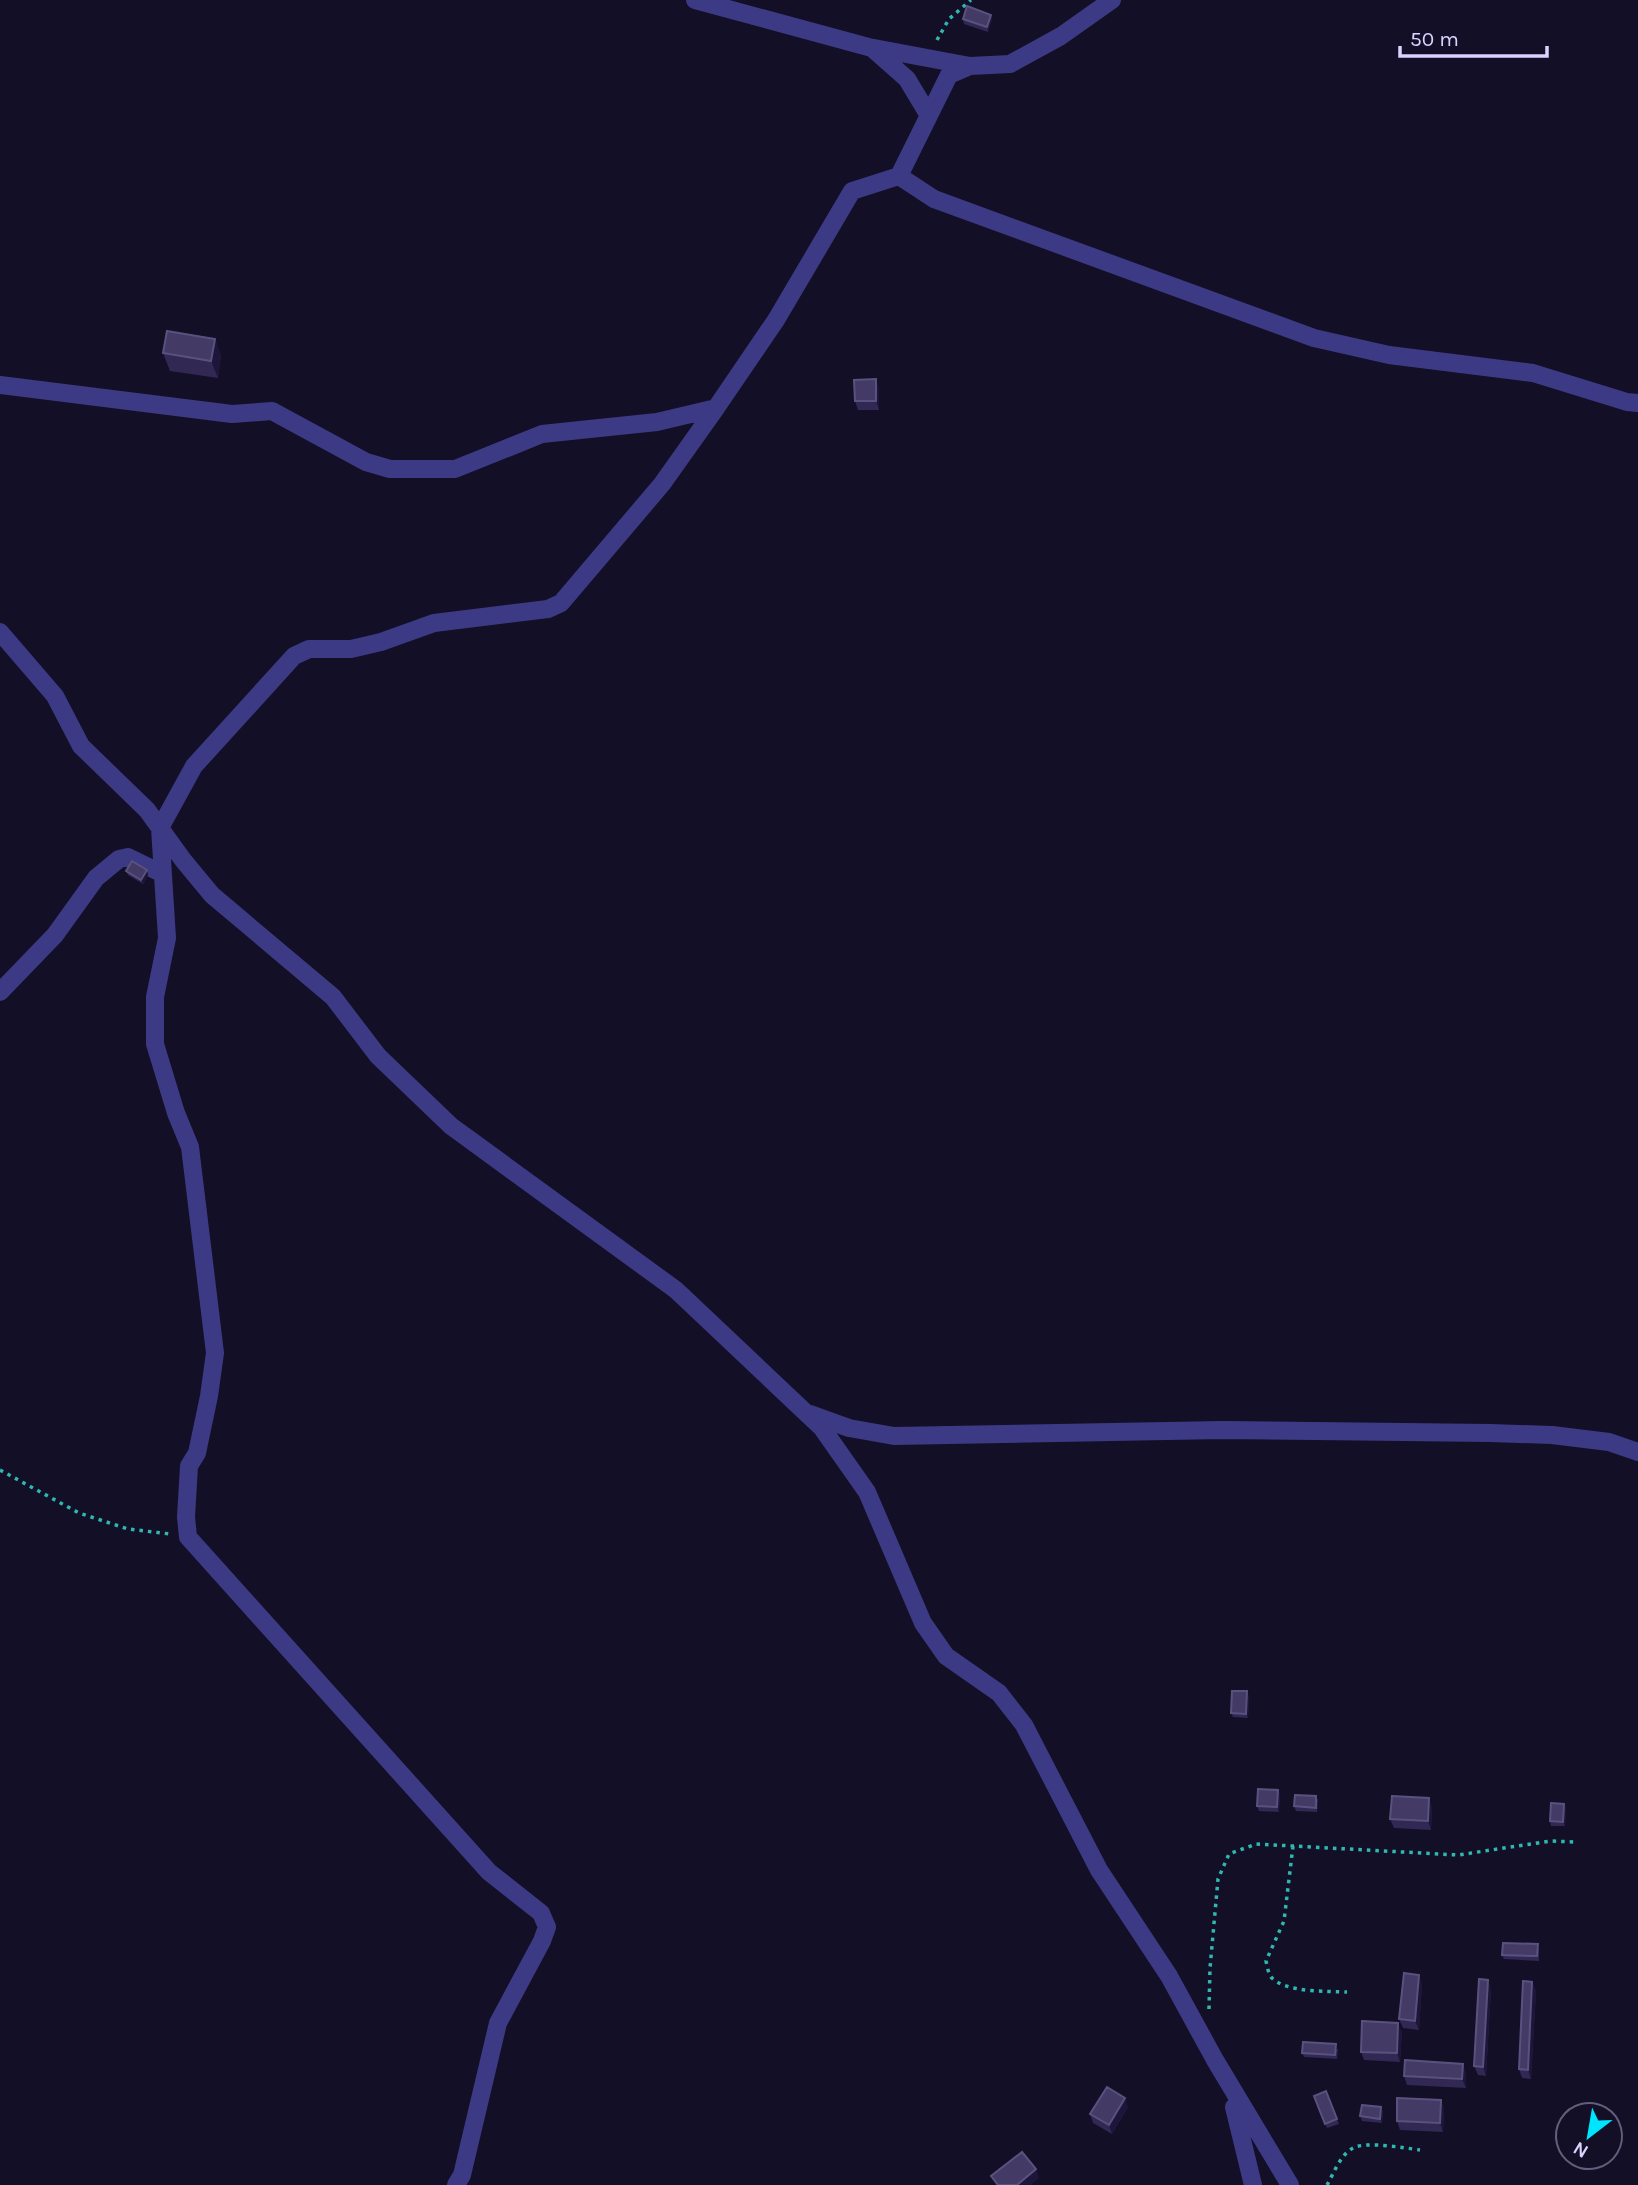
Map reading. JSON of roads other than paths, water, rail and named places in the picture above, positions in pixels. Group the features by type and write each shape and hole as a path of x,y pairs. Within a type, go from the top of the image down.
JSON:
{"street":[{"path":"695,0 872,48 970,66 1010,64 1061,36 1112,0"},
{"path":"872,48 907,79 928,114"},
{"path":"456,2185 465,2162 498,2023 547,1927 541,1913 489,1872 188,1537 186,1517 189,1466 197,1453 215,1353 191,1147 176,1113 155,1044 155,997 167,938 160,828 194,766 295,656 310,649 351,649 381,642 434,623 548,609 561,603 662,484 716,408 776,320 852,191 899,176 949,75 970,66"},
{"path":"899,176 934,199 1314,338 1389,355 1533,373 1638,403"},
{"path":"0,385 232,414 272,411 366,462 390,469 455,469 541,434 657,422 716,408"},
{"path":"0,632 55,696 81,746 147,810 212,895 333,997 378,1056 451,1126 676,1290 822,1428 867,1492 923,1623 946,1656 999,1693 1024,1726 1099,1870 1169,1976 1290,2185"},
{"path":"0,992 55,935 96,878 119,859 128,857 163,874"},
{"path":"804,1411 849,1428 894,1436 1222,1430 1490,1433 1563,1436 1609,1442 1638,1452"},
{"path":"1228,2082 1253,2185"}]}
